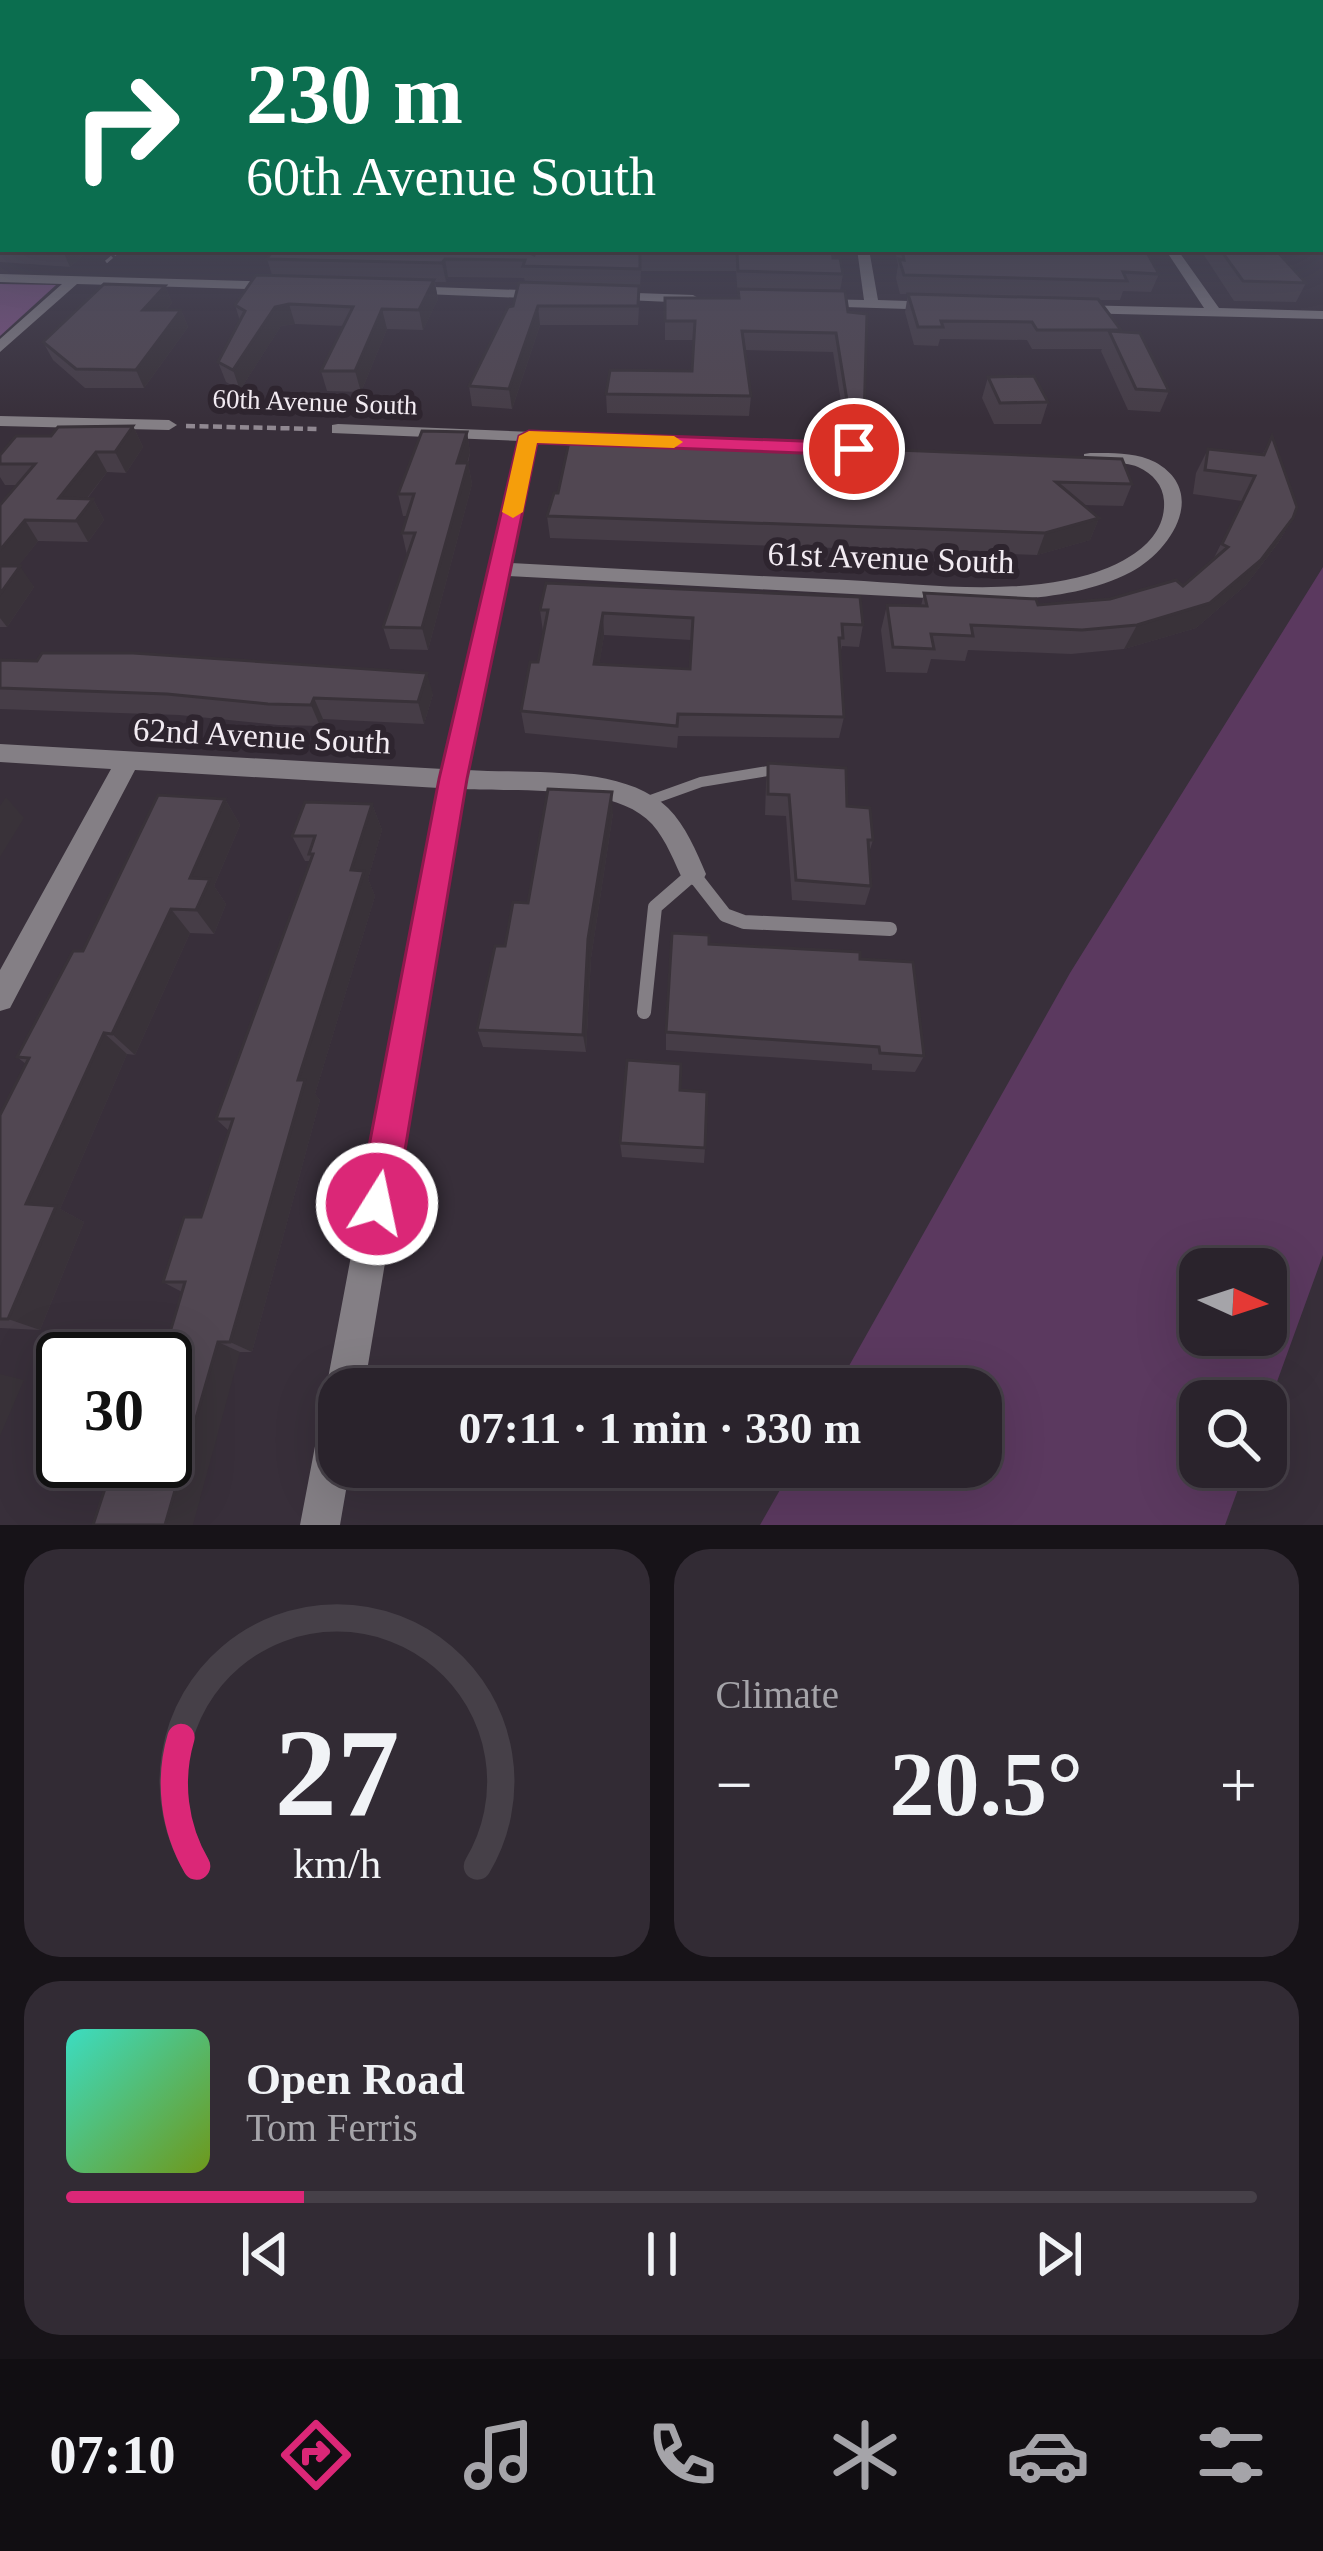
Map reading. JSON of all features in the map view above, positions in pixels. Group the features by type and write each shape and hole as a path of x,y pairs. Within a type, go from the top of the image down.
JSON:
{"street":[{"path":"868,277 872,304"},
{"path":"1191,277 1215,313"},
{"path":"0,278 300,287"},
{"path":"0,347 74,280"},
{"path":"395,290 562,295"},
{"path":"586,296 705,299"},
{"path":"800,302 963,307"},
{"path":"1055,309 1323,315"},
{"name":"60th Avenue South","path":"0,421 169,425"},
{"name":"60th Avenue South","path":"338,429 622,440"},
{"path":"349,1368 453,779 529,436"},
{"name":"61st Avenue South","path":"501,569 984,594 1048,590 1116,572 1159,542 1176,507 1162,477 1132,460 1063,457"},
{"name":"62nd Avenue South","path":"0,753 611,788 647,801"},
{"path":"0,998 128,760"},
{"path":"647,801 671,826 693,874"},
{"path":"320,1525 327,1488"}],"lane":[{"path":"647,801 701,782 790,768"},
{"path":"644,1012 655,907 693,874 724,915 744,922 890,929"}],"path":[{"name":"60th Avenue South","path":"169,425 338,429"}],"shaded area":[{"path":"0,284 56,285 0,336"},
{"path":"1323,567 1323,1255 1287,1354 1287,1248 1179,1248 1179,1356 1286,1356 1278,1380 1179,1380 1179,1488 1238,1488 1225,1525 760,1525 781,1488 1002,1488 1002,1368 848,1368 1070,973"}],"building":[{"path":"254,277 434,280 419,310 382,309 355,371 321,371 353,307 275,307 233,370 218,362 245,311 235,305"},
{"path":"985,277 1125,277 1127,281"},
{"path":"1240,277 1301,277 1306,283"},
{"path":"519,282 639,286 638,306 538,306 509,389 469,386 508,307 513,306"},
{"path":"104,284 165,286 143,310 181,310 136,370 76,369 43,342"},
{"path":"738,289 845,291 848,312 867,314 864,420 850,419 836,333 742,331 751,396 606,394 610,370 692,371 695,321 665,321 665,298 739,298"},
{"path":"908,294 1098,299 1121,330 1037,330 1032,322 941,321 943,327 918,327"},
{"path":"1109,331 1140,333 1169,391 1136,389"},
{"path":"1034,376 1048,402 1000,403 988,377"},
{"path":"133,426 115,452 96,452 59,498 93,499 76,521 25,520 0,550 0,505 35,464 0,464 0,455 16,436 51,436 58,427"},
{"path":"422,431 467,432 457,463 468,463 422,628 383,627 415,533 402,533 414,494 398,494"},
{"path":"1272,436 1297,507 1293,518 1261,560 1210,603 1137,625 1082,630 971,625 973,636 931,634 934,649 893,647 887,605 927,606 924,593 1036,599 1038,605 1110,599 1176,580 1183,586 1228,547 1222,544 1255,476 1205,470 1208,449 1264,455"},
{"path":"570,437 1122,459 1132,484 1056,482 1099,518 1045,533 547,516 554,493 558,493"},
{"path":"0,566 20,566 0,594"},
{"path":"546,583 860,597 863,625 842,624 843,638 839,638 844,717 678,714 677,726 521,711 530,662 538,662 548,610 540,610","holes":["603,613 693,618 690,669 594,664"]},
{"path":"42,653 133,653 427,673 418,702 314,698 311,705 268,704 167,694 0,688 0,660 37,661"},
{"path":"768,763 846,768 847,806 870,808 871,886 796,880 789,795 768,794"},
{"path":"548,789 612,792 588,939 583,1035 477,1030 495,946 505,946 513,902 528,903"},
{"path":"158,795 225,799 190,878 210,879 196,910 171,909 112,1034 104,1033 26,1204 56,1206 8,1319 0,1319 0,1115 29,1058 17,1057 73,951 83,951"},
{"path":"305,802 372,804 351,870 364,871 298,1080 305,1080 230,1342 218,1342 192,1432 192,1332 170,1332 185,1282 163,1282 184,1217 201,1217 233,1119 216,1119 313,854 309,854 315,836 292,836"},
{"path":"672,933 709,935 709,944 860,952 860,959 913,962 924,1056 880,1053 879,1047 666,1032"},
{"path":"627,1060 681,1064 680,1090 707,1092 705,1148 620,1143"},
{"path":"105,1488 176,1488 165,1525 93,1525"}],"slow traffic":[{"path":"513,512 529,436 674,442"}],"route":[{"path":"377,1204 453,779 529,436 854,449"}]}
